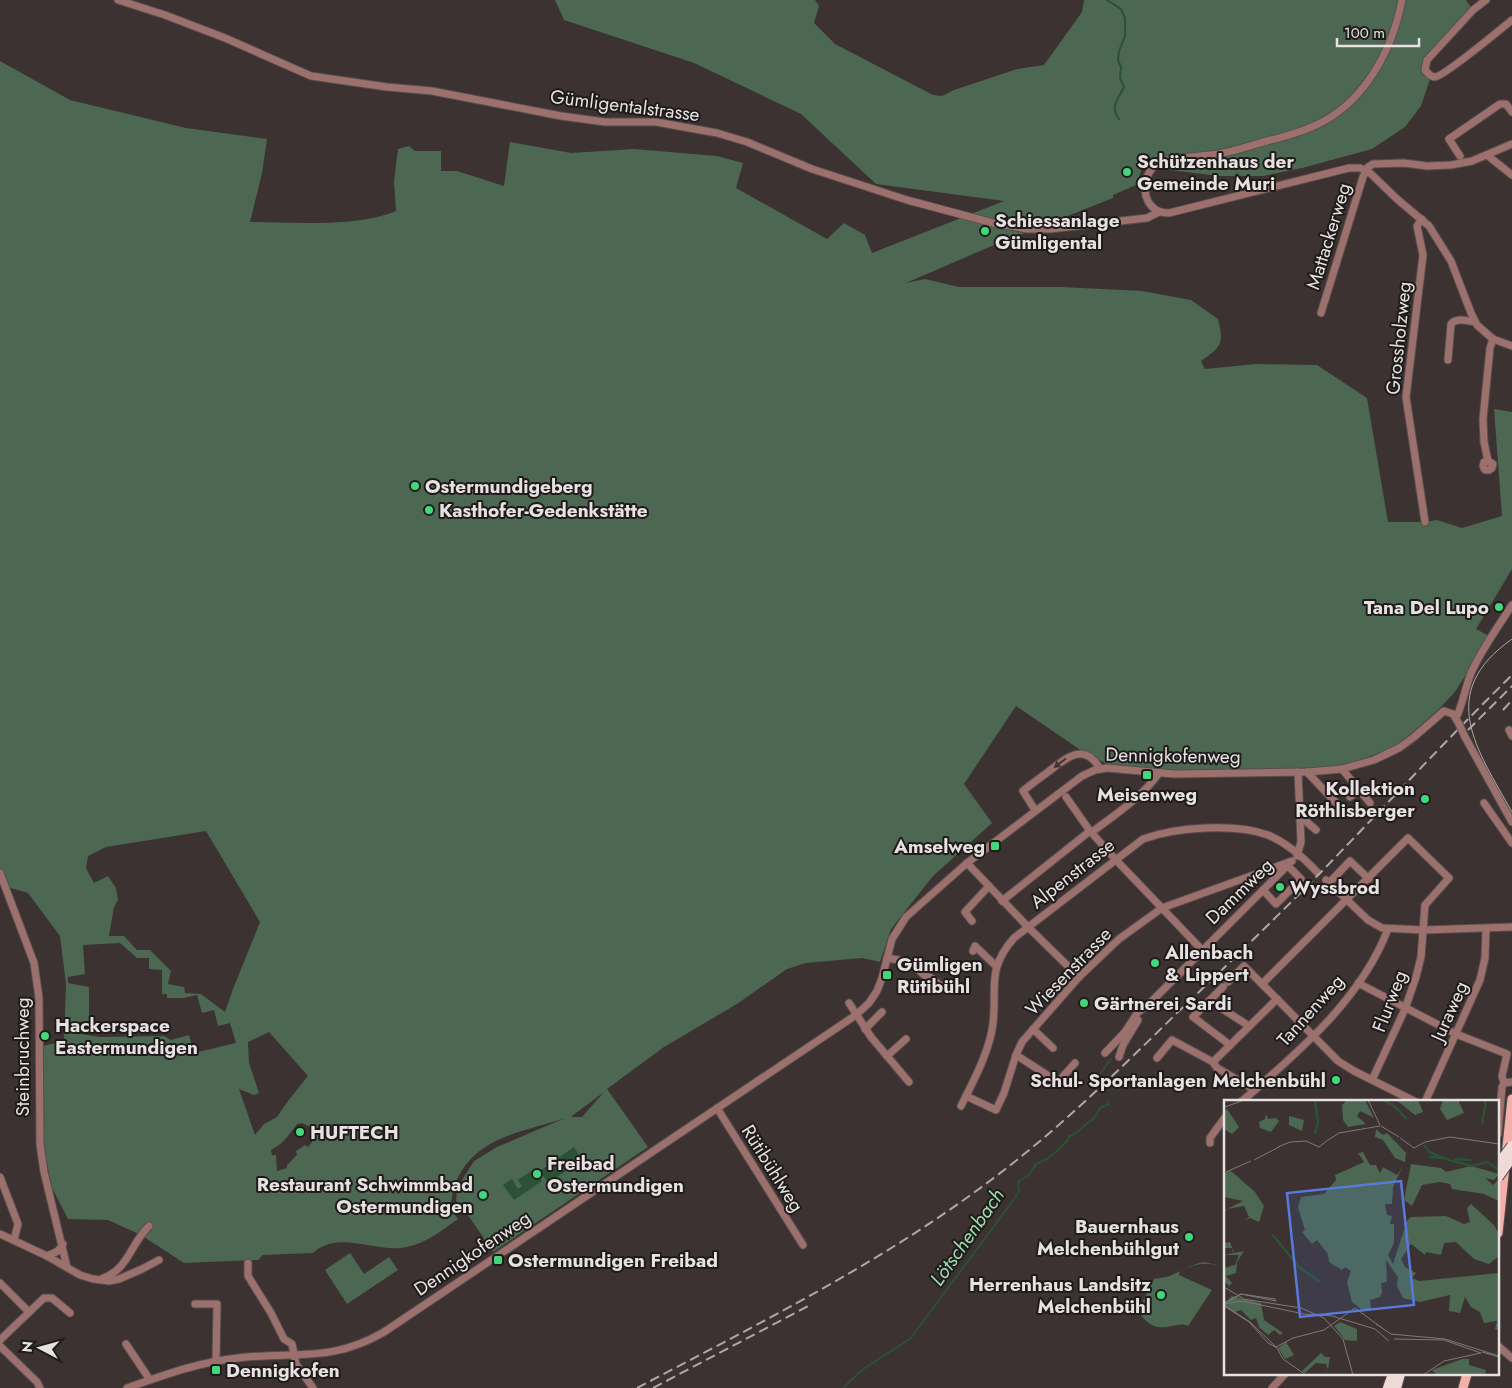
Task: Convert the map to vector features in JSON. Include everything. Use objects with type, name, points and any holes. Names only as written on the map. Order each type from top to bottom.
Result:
[{"type":"highway","points":[[1500,1162],[1512,1146]]},
{"type":"highway","points":[[1500,1174],[1512,1157]]},
{"type":"highway","points":[[1388,1388],[1392,1376]]},
{"type":"main road","points":[[1500,1214],[1512,1099]]},
{"type":"main road","points":[[1463,1388],[1467,1376]]},
{"type":"street","name":"Gümligentalstrasse","points":[[118,0],[165,15],[216,35],[311,76],[387,87],[432,91],[561,116],[605,122],[656,122],[717,133],[747,142],[812,169],[907,200],[993,223],[1027,229],[1050,229],[1147,218],[1160,212],[1181,210],[1349,168],[1366,170],[1373,164],[1404,163],[1438,166],[1466,162],[1512,144]]},
{"type":"street","points":[[1160,212],[1148,200],[1144,187],[1149,172],[1159,162],[1232,151],[1299,132],[1321,123],[1346,106],[1357,96],[1387,50],[1395,30],[1402,0]]},
{"type":"street","points":[[1486,0],[1473,10],[1427,60],[1426,70],[1429,75],[1440,75],[1512,20]]},
{"type":"street","points":[[1460,156],[1449,139],[1500,104],[1506,104],[1512,112]]},
{"type":"street","points":[[1487,155],[1512,175]]},
{"type":"street","points":[[1366,170],[1429,226],[1447,252],[1480,329],[1512,346]]},
{"type":"street","name":"Mattackerweg","points":[[1321,313],[1366,170]]},
{"type":"street","name":"Grossholzweg","points":[[1422,219],[1417,226],[1424,255],[1406,397],[1425,522]]},
{"type":"street","points":[[1448,360],[1451,324],[1453,321],[1476,322]]},
{"type":"street","points":[[1488,460],[1484,442],[1483,419],[1490,348],[1494,338]]},
{"type":"street","points":[[1512,605],[1475,665],[1465,691],[1457,721],[1512,822]]},
{"type":"street","name":"Dennigkofenweg","points":[[128,1388],[185,1368],[216,1361],[255,1356],[338,1351],[374,1338],[856,1015],[869,1003],[877,991],[892,939],[903,920],[967,863],[1078,778],[1100,769],[1114,768],[1159,773],[1307,772],[1342,769],[1374,760],[1399,748],[1414,738],[1443,712],[1451,712],[1457,721]]},
{"type":"street","points":[[1035,810],[1024,791],[1069,756],[1080,754],[1090,756],[1100,769]]},
{"type":"street","points":[[1342,769],[1370,803]]},
{"type":"street","name":"Dammweg","points":[[1104,1053],[1125,1032],[1138,1012],[1148,1005],[1298,854],[1301,842],[1298,772]]},
{"type":"street","points":[[1307,772],[1340,807]]},
{"type":"street","points":[[1002,901],[1131,802],[1159,773]]},
{"type":"street","points":[[1350,797],[1358,789]]},
{"type":"street","points":[[1066,797],[1091,831],[1116,860],[1202,950]]},
{"type":"street","points":[[1484,803],[1512,843]]},
{"type":"street","points":[[1300,816],[1316,830]]},
{"type":"street","name":"Alpenstrasse","points":[[961,1106],[985,1053],[992,1030],[994,976],[996,966],[1006,947],[1014,938],[1143,839],[1157,833],[1190,829],[1227,828],[1254,831],[1269,836],[1298,854],[1317,872]]},
{"type":"street","name":"Flurweg","points":[[1369,879],[1408,838],[1448,878],[1425,905],[1419,969],[1405,1009],[1372,1080]]},
{"type":"street","points":[[1262,984],[1346,900],[1369,879],[1350,861],[1327,882],[1346,900],[1372,923],[1388,929],[1512,928]]},
{"type":"street","points":[[967,863],[1028,928],[1079,977]]},
{"type":"street","points":[[1263,890],[1276,904],[1301,879],[1290,864]]},
{"type":"street","name":"Wiesenstrasse","points":[[966,1096],[996,1110],[1022,1042],[1079,977],[1119,939],[1162,908],[1290,864]]},
{"type":"street","name":"Steinbruchweg","points":[[0,873],[34,964],[39,998],[40,1144],[44,1172],[63,1244],[67,1267]]},
{"type":"street","points":[[972,921],[965,912],[988,886]]},
{"type":"street","name":"Tannenweg","points":[[1243,1100],[1330,1018],[1358,983],[1376,954],[1388,929]]},
{"type":"street","name":"Juraweg","points":[[1426,1100],[1480,980],[1485,958],[1486,929]]},
{"type":"street","points":[[973,951],[975,946],[996,966]]},
{"type":"street","points":[[887,958],[910,962],[940,986],[949,985]]},
{"type":"street","points":[[1230,1045],[1193,1017],[1244,966],[1338,1061],[1412,1100]]},
{"type":"street","points":[[1358,983],[1456,1034],[1507,1054],[1502,1076],[1508,1082],[1502,1087],[1500,1110]]},
{"type":"street","points":[[1213,1062],[1277,999]]},
{"type":"street","points":[[849,1002],[865,1029],[909,1082]]},
{"type":"street","points":[[1119,1057],[1123,1045],[1148,1005]]},
{"type":"street","points":[[1221,1008],[1249,1026]]},
{"type":"street","points":[[865,1029],[882,1012]]},
{"type":"street","points":[[1033,1029],[1053,1048]]},
{"type":"street","points":[[887,1056],[906,1038]]},
{"type":"street","points":[[1158,1058],[1172,1040],[1213,1062],[1217,1068],[1255,1090]]},
{"type":"street","points":[[1016,1055],[1058,1082],[1075,1063]]},
{"type":"street","name":"Rütibühlweg","points":[[717,1108],[803,1245]]},
{"type":"street","points":[[1210,1143],[1210,1138],[1224,1119]]},
{"type":"street","points":[[0,1177],[18,1224],[14,1240]]},
{"type":"street","points":[[100,1279],[113,1274],[120,1268],[149,1226]]},
{"type":"street","points":[[0,1234],[47,1256],[85,1277],[109,1281],[119,1279],[159,1260]]},
{"type":"street","points":[[47,1256],[58,1251],[63,1244]]},
{"type":"street","points":[[248,1263],[248,1276],[271,1313],[284,1339],[292,1344],[296,1364],[313,1388]]},
{"type":"street","points":[[0,1283],[29,1312]]},
{"type":"street","points":[[0,1340],[44,1298],[52,1298],[70,1313]]},
{"type":"street","points":[[195,1304],[217,1304],[216,1361]]},
{"type":"street","points":[[126,1344],[150,1380]]},
{"type":"street","points":[[0,1346],[37,1382],[40,1388]]},
{"type":"street","points":[[1500,1348],[1512,1358]]},
{"type":"street","points":[[1272,1388],[1283,1376]]},
{"type":"shaded area","points":[[555,0],[815,0],[819,6],[814,23],[835,44],[933,95],[942,96],[954,90],[1017,69],[1044,65],[1082,12],[1084,0],[1466,0],[1473,10],[1426,62],[1431,76],[1421,106],[1405,127],[1372,149],[1302,168],[1263,176],[1219,176],[1162,169],[1150,159],[1148,153],[1136,185],[1113,195],[1113,198],[987,248],[906,283],[925,279],[959,287],[1061,287],[1142,291],[1191,300],[1218,319],[1220,327],[1220,344],[1201,361],[1205,369],[1256,364],[1317,365],[1367,398],[1388,522],[1425,522],[1437,520],[1462,528],[1502,516],[1494,409],[1512,412],[1512,569],[1476,629],[1491,637],[1454,693],[1438,710],[1397,746],[1334,770],[1174,774],[1114,768],[1079,749],[1016,706],[964,784],[992,823],[933,876],[891,929],[880,962],[862,958],[806,963],[787,969],[737,1004],[664,1047],[607,1089],[648,1147],[493,1252],[466,1212],[462,1214],[456,1205],[457,1188],[474,1161],[497,1147],[563,1119],[500,1139],[473,1157],[463,1169],[453,1191],[450,1208],[458,1219],[434,1236],[414,1245],[383,1248],[346,1242],[324,1246],[313,1253],[263,1255],[258,1260],[184,1263],[141,1235],[108,1220],[68,1219],[52,1188],[43,1145],[43,1046],[64,1041],[66,984],[60,936],[28,893],[0,885],[0,61],[70,100],[186,128],[267,139],[262,173],[250,222],[344,222],[362,220],[396,211],[394,182],[398,149],[409,146],[415,151],[441,151],[441,171],[457,171],[504,186],[510,142],[571,153],[634,149],[717,156],[743,163],[736,188],[827,239],[844,223],[865,235],[872,253],[1004,201],[876,184],[801,114],[694,63],[564,20]],"holes":[[[206,831],[260,922],[225,1012],[201,994],[185,993],[184,987],[168,984],[171,971],[150,950],[137,950],[124,936],[109,936],[114,907],[118,900],[116,888],[108,876],[94,883],[86,868],[88,856],[106,847]],[[120,943],[137,958],[149,958],[149,969],[162,970],[162,994],[167,994],[167,998],[184,998],[197,995],[202,1013],[214,1010],[218,1026],[230,1023],[236,1043],[194,1053],[189,1035],[171,1040],[164,1036],[99,1037],[65,1031],[66,1023],[89,1021],[89,987],[68,983],[68,977],[85,974],[83,945]],[[269,1032],[308,1076],[277,1117],[264,1124],[255,1135],[239,1089],[254,1095],[259,1093],[249,1063],[248,1042]],[[604,1092],[582,1117],[572,1116]],[[302,1123],[312,1128],[314,1136],[313,1141],[308,1147],[305,1145],[296,1151],[297,1155],[287,1165],[287,1168],[277,1171],[276,1155],[272,1155],[271,1150],[289,1135],[297,1124]]]},
{"type":"shaded area","points":[[574,1147],[586,1166],[578,1171],[574,1166],[546,1184],[547,1181],[540,1171]]},
{"type":"shaded area","points":[[534,1169],[542,1181],[514,1200],[503,1185],[512,1179],[518,1189],[522,1186],[518,1180]]},
{"type":"shaded area","points":[[350,1253],[364,1274],[389,1257],[398,1270],[347,1304],[325,1270]]},
{"type":"shaded area","points":[[1204,1262],[1218,1265],[1198,1264],[1187,1268],[1196,1264]]},
{"type":"shaded area","points":[[1180,1271],[1179,1275],[1212,1290],[1188,1326],[1180,1324],[1156,1327],[1145,1320],[1138,1311],[1154,1279],[1169,1276]]},
{"type":"waterway","points":[[1107,0],[1121,9],[1125,18],[1125,36],[1119,51],[1118,60],[1121,67],[1120,78],[1124,87],[1115,106],[1119,119]]},
{"type":"waterway","name":"Lötschenbach","points":[[1096,1083],[1097,1078],[1111,1059]]},
{"type":"waterway","name":"Lötschenbach","points":[[843,1388],[862,1370],[911,1338],[1014,1199],[1019,1191],[1019,1181],[1029,1175],[1036,1164],[1047,1159],[1058,1150],[1068,1140],[1069,1136],[1072,1136],[1094,1118],[1100,1108],[1109,1104],[1107,1101]]},
{"type":"tram line","points":[[1512,639],[1488,659],[1475,680],[1469,701],[1470,722],[1476,744],[1512,812]]},
{"type":"railway","points":[[637,1388],[773,1316],[863,1265],[949,1210],[1016,1161],[1110,1078],[1270,923],[1512,675]]},
{"type":"railway","points":[[1468,730],[1512,686]]},
{"type":"railway","points":[[1503,710],[1512,700]]},
{"type":"railway","points":[[653,1388],[812,1304]]},
{"type":"place","name":"Schützenhaus der Gemeinde Muri","points":[[1127,172]]},
{"type":"place","name":"Schiessanlage Gümligental","points":[[985,231]]},
{"type":"place","name":"Ostermundigeberg","points":[[415,486]]},
{"type":"place","name":"Kasthofer-Gedenkstätte","points":[[429,510]]},
{"type":"place","name":"Tana Del Lupo","points":[[1499,607]]},
{"type":"place","name":"Meisenweg","points":[[1147,775]]},
{"type":"place","name":"Kollektion Röthlisberger","points":[[1425,799]]},
{"type":"place","name":"Amselweg","points":[[995,846]]},
{"type":"place","name":"Wyssbrod","points":[[1280,887]]},
{"type":"place","name":"Allenbach & Lippert","points":[[1155,963]]},
{"type":"place","name":"Gümligen Rütibühl","points":[[887,975]]},
{"type":"place","name":"Gärtnerei Sardi","points":[[1084,1003]]},
{"type":"place","name":"Hackerspace Eastermundigen","points":[[45,1036]]},
{"type":"place","name":"Schul- Sportanlagen Melchenbühl","points":[[1336,1080]]},
{"type":"place","name":"HUFTECH","points":[[300,1132]]},
{"type":"place","name":"Freibad Ostermundigen","points":[[537,1174]]},
{"type":"place","name":"Restaurant Schwimmbad Ostermundigen","points":[[483,1195]]},
{"type":"place","name":"Bauernhaus Melchenbühlgut","points":[[1189,1237]]},
{"type":"place","name":"Ostermundigen Freibad","points":[[498,1260]]},
{"type":"place","name":"Herrenhaus Landsitz Melchenbühl","points":[[1161,1295]]},
{"type":"place","name":"Dennigkofen","points":[[216,1370]]}]
